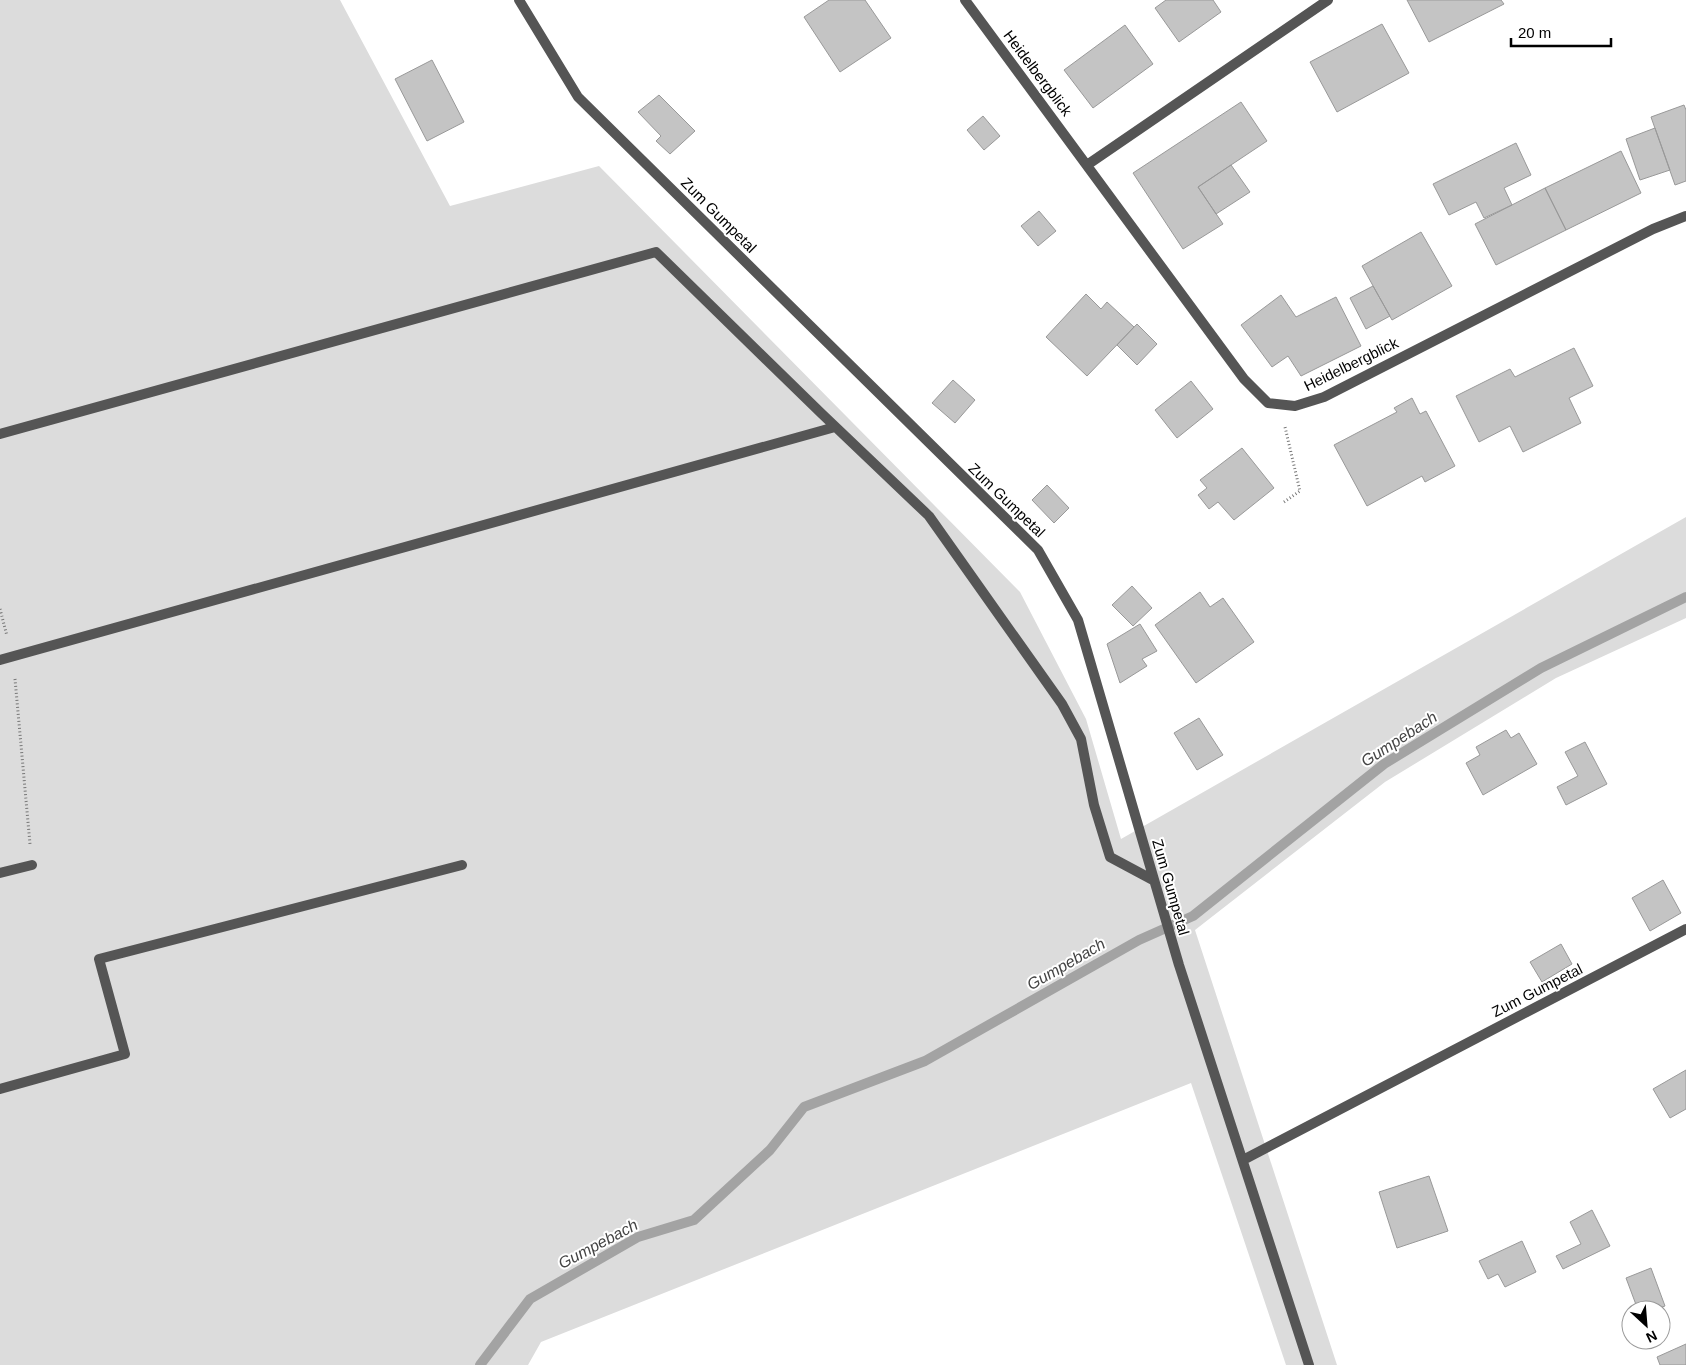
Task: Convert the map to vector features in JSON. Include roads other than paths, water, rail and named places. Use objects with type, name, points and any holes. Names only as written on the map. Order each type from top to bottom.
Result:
[{"type":"street","name":"Zum Gumpetal","points":[[519,0],[578,97],[1038,550],[1078,620],[1179,965],[1309,1365]]},
{"type":"street","name":"Heidelbergblick","points":[[965,0],[1244,379],[1268,403],[1295,406],[1324,397],[1653,228],[1686,216]]},
{"type":"street","points":[[1087,165],[1328,0]]},
{"type":"street","points":[[0,434],[656,252],[928,516],[1062,704],[1081,739],[1094,805],[1110,857],[1154,884]]},
{"type":"street","points":[[0,660],[835,427]]},
{"type":"street","points":[[0,873],[32,865]]},
{"type":"street","points":[[0,1089],[125,1054],[98,959],[462,866]]},
{"type":"street","name":"Zum Gumpetal","points":[[1243,1160],[1686,929]]},
{"type":"waterway","name":"Gumpebach","points":[[480,1365],[530,1299],[638,1237],[694,1220],[770,1150],[804,1107],[925,1061],[1139,940],[1193,916],[1384,764],[1541,668],[1686,597]]}]
